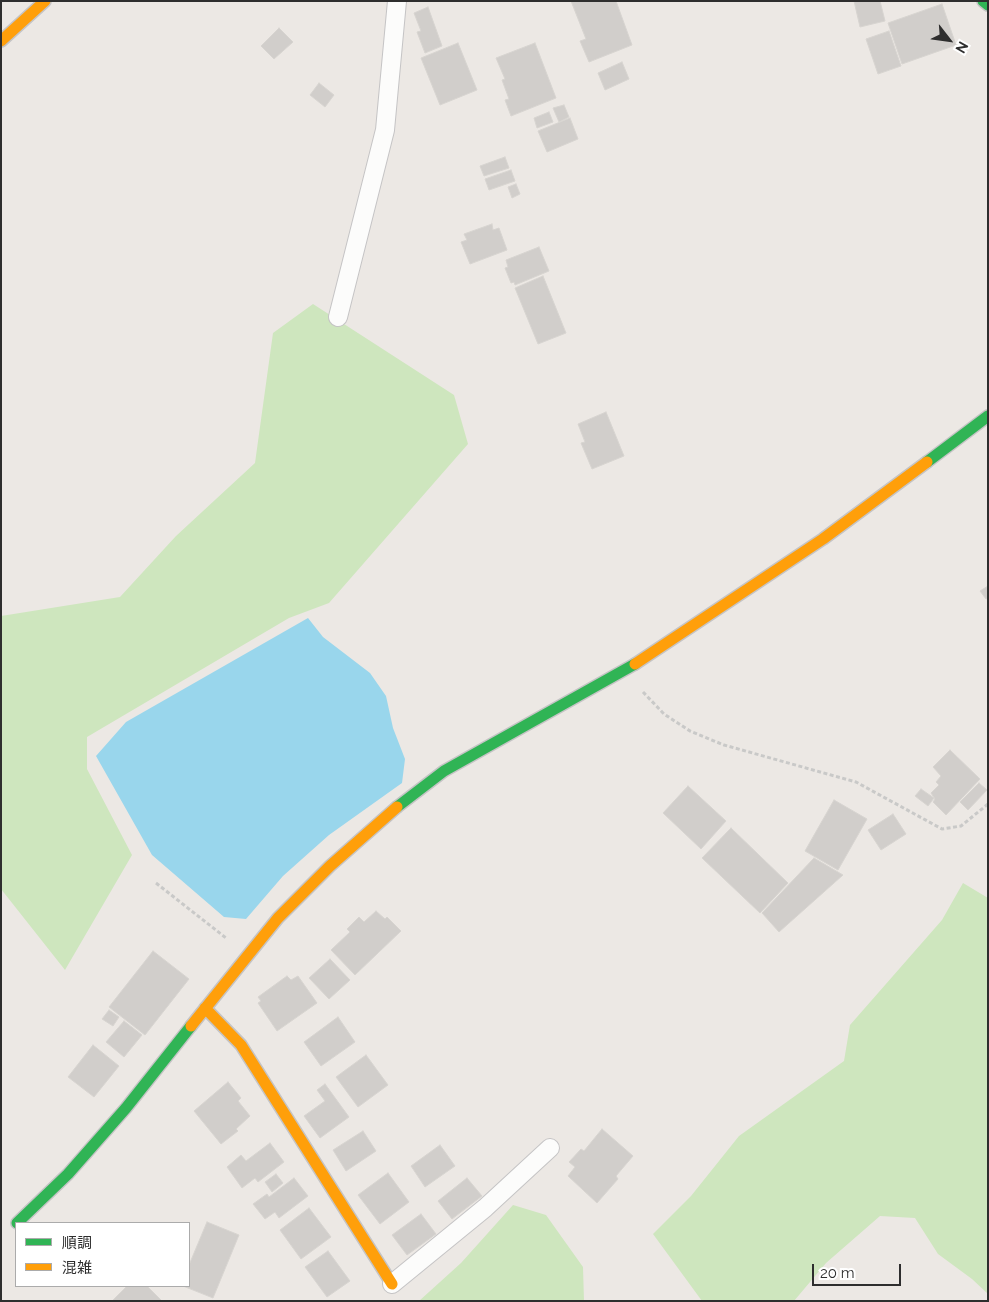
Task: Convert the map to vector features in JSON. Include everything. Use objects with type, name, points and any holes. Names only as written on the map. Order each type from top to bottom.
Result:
[{"type":"street","points":[[1,41],[5,35],[45,1]]},
{"type":"street","points":[[983,1],[988,5]]},
{"type":"street","points":[[19,1222],[68,1174],[120,1115],[278,918],[330,866],[388,814],[444,771],[623,672],[823,539],[988,416]]},
{"type":"street","points":[[205,1008],[241,1045],[392,1284]]},
{"type":"street","points":[[6,1233],[15,1226]]},
{"type":"lane","points":[[338,317],[384,130],[397,1]]},
{"type":"lane","points":[[392,1284],[485,1208],[550,1148]]},
{"type":"path","points":[[623,672],[664,714],[690,730],[724,745],[856,782],[942,829],[961,826],[988,804]]},
{"type":"path","points":[[156,883],[248,955]]},
{"type":"green space","points":[[313,304],[454,395],[468,444],[329,603],[289,618],[87,737],[87,769],[132,855],[65,970],[1,889],[1,616],[120,597],[176,536],[255,463],[273,333]]},
{"type":"green space","points":[[963,883],[988,898],[988,1294],[972,1279],[938,1254],[915,1218],[880,1216],[826,1263],[794,1301],[702,1301],[653,1234],[691,1196],[739,1136],[844,1061],[850,1025],[942,920]]},
{"type":"green space","points":[[513,1205],[546,1215],[583,1267],[584,1301],[419,1301],[461,1263]]},
{"type":"water","points":[[308,618],[323,637],[370,673],[386,696],[393,728],[405,759],[402,783],[329,835],[283,876],[246,919],[224,917],[152,855],[96,756],[126,722]]},
{"type":"building","points":[[571,1],[616,1],[632,45],[589,62],[580,41],[586,39]]},
{"type":"building","points":[[854,1],[880,1],[885,21],[860,27]]},
{"type":"building","points":[[942,4],[956,45],[902,64],[888,23]]},
{"type":"building","points":[[428,7],[442,46],[425,53],[417,32],[421,31],[414,13]]},
{"type":"building","points":[[279,28],[293,42],[274,59],[261,46]]},
{"type":"building","points":[[889,31],[901,66],[878,74],[866,39]]},
{"type":"building","points":[[458,43],[477,90],[440,105],[421,58]]},
{"type":"building","points":[[535,43],[556,98],[511,116],[505,100],[509,99],[502,80],[505,79],[496,58]]},
{"type":"building","points":[[622,62],[629,79],[605,90],[598,73]]},
{"type":"building","points":[[319,83],[334,95],[325,107],[310,95]]},
{"type":"building","points":[[564,105],[569,117],[559,122],[553,108]]},
{"type":"building","points":[[549,112],[553,122],[537,128],[534,118]]},
{"type":"building","points":[[570,118],[578,139],[547,152],[538,131]]},
{"type":"building","points":[[505,157],[509,168],[484,176],[480,166]]},
{"type":"building","points":[[511,170],[515,181],[489,190],[485,179]]},
{"type":"building","points":[[516,184],[520,194],[512,198],[508,187]]},
{"type":"building","points":[[492,224],[493,230],[499,228],[507,250],[470,264],[461,242],[467,240],[464,234]]},
{"type":"building","points":[[539,247],[549,271],[515,285],[514,282],[511,283],[505,268],[508,267],[506,260]]},
{"type":"building","points":[[543,276],[566,333],[538,344],[515,288]]},
{"type":"building","points":[[606,412],[624,456],[592,469],[581,443],[585,442],[578,424]]},
{"type":"building","points":[[988,586],[988,598],[986,599],[980,591]]},
{"type":"building","points":[[950,750],[980,779],[946,815],[933,802],[935,799],[931,793],[939,785],[936,782],[941,776],[933,767]]},
{"type":"building","points":[[979,783],[987,790],[968,810],[960,802]]},
{"type":"building","points":[[688,786],[726,821],[701,849],[663,813]]},
{"type":"building","points":[[921,789],[934,798],[928,806],[915,796]]},
{"type":"building","points":[[834,800],[867,819],[838,870],[805,851]]},
{"type":"building","points":[[893,814],[906,834],[881,850],[868,830]]},
{"type":"building","points":[[731,828],[788,883],[760,913],[702,858]]},
{"type":"building","points":[[814,858],[843,875],[779,932],[762,913]]},
{"type":"building","points":[[376,911],[385,919],[387,917],[401,931],[355,975],[331,950],[350,932],[347,929],[359,917],[364,922]]},
{"type":"building","points":[[153,951],[189,979],[145,1035],[109,1007]]},
{"type":"building","points":[[330,959],[350,980],[329,999],[309,978]]},
{"type":"building","points":[[287,976],[291,980],[298,976],[317,1003],[277,1031],[258,1003],[261,1001],[258,997]]},
{"type":"building","points":[[109,1010],[119,1017],[113,1026],[102,1019]]},
{"type":"building","points":[[338,1017],[355,1042],[321,1066],[304,1042]]},
{"type":"building","points":[[124,1021],[142,1035],[124,1057],[106,1042]]},
{"type":"building","points":[[93,1045],[119,1066],[94,1097],[68,1077]]},
{"type":"building","points":[[366,1055],[388,1085],[358,1107],[336,1077]]},
{"type":"building","points":[[228,1082],[241,1098],[238,1101],[250,1116],[236,1129],[238,1131],[221,1144],[194,1111]]},
{"type":"building","points":[[325,1084],[349,1117],[320,1138],[304,1116],[325,1101],[317,1090]]},
{"type":"building","points":[[602,1129],[633,1156],[616,1176],[618,1179],[597,1203],[568,1176],[575,1167],[569,1162],[581,1149],[584,1151]]},
{"type":"building","points":[[363,1131],[376,1151],[346,1171],[333,1150]]},
{"type":"building","points":[[270,1143],[284,1162],[258,1182],[255,1178],[242,1188],[227,1167],[241,1155],[246,1161]]},
{"type":"building","points":[[440,1145],[455,1166],[425,1187],[411,1166]]},
{"type":"building","points":[[388,1173],[409,1202],[380,1224],[358,1195]]},
{"type":"building","points":[[276,1174],[283,1183],[272,1192],[265,1182]]},
{"type":"building","points":[[294,1178],[308,1196],[279,1218],[275,1212],[265,1219],[253,1204],[267,1194],[269,1197]]},
{"type":"building","points":[[467,1178],[482,1196],[452,1219],[438,1201]]},
{"type":"building","points":[[309,1208],[331,1237],[301,1259],[280,1230]]},
{"type":"building","points":[[421,1214],[436,1234],[407,1255],[392,1235]]},
{"type":"building","points":[[207,1222],[239,1235],[213,1298],[186,1287],[190,1287],[190,1263]]},
{"type":"building","points":[[328,1251],[350,1281],[327,1297],[305,1267]]},
{"type":"building","points":[[126,1287],[148,1287],[162,1301],[112,1301]]},
{"type":"traffic: fast","points":[[983,1],[988,5]]},
{"type":"traffic: fast","points":[[927,462],[988,416]]},
{"type":"traffic: fast","points":[[397,807],[444,771],[635,664]]},
{"type":"traffic: fast","points":[[18,1222],[68,1174],[126,1108],[191,1026]]},
{"type":"traffic: slow","points":[[1,41],[45,1]]},
{"type":"traffic: slow","points":[[635,664],[823,539],[927,462]]},
{"type":"traffic: slow","points":[[191,1026],[278,918],[330,866],[397,807]]},
{"type":"traffic: slow","points":[[205,1008],[241,1045],[392,1284]]}]
